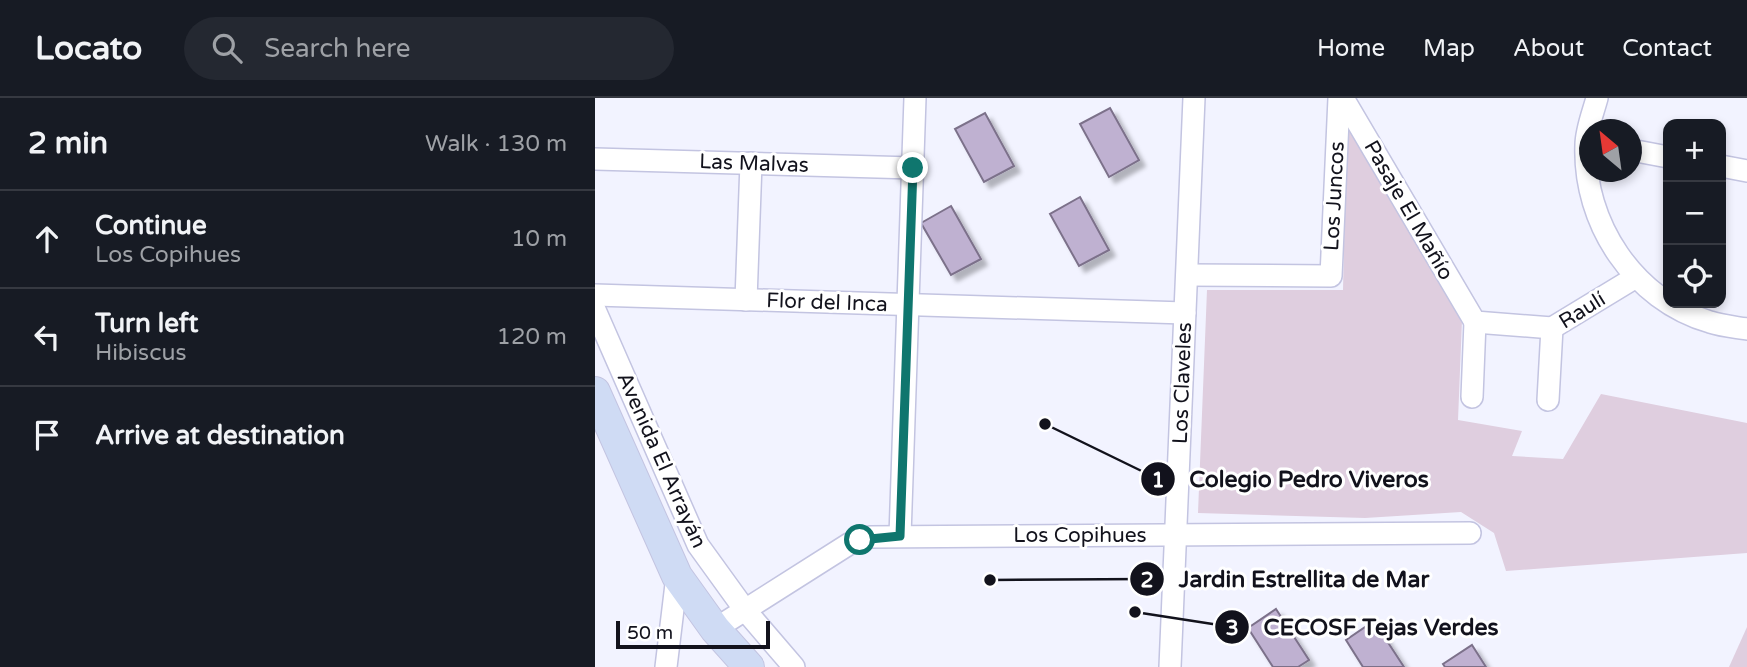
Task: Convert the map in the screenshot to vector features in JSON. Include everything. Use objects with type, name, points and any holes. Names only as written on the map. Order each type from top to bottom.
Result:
[{"type":"street","points":[[900,536],[915,98]]},
{"type":"street","name":"Los Claveles","points":[[1170,667],[1194,98]]},
{"type":"street","name":"Los Juncos","points":[[1187,275],[1331,276],[1341,98]]},
{"type":"street","name":"Pasaje El Mañío","points":[[1341,98],[1475,322]]},
{"type":"street","points":[[1593,119],[1597,98]]},
{"type":"street","points":[[1642,152],[1663,156]]},
{"type":"street","name":"Las Malvas","points":[[595,159],[913,168]]},
{"type":"street","points":[[745,300],[751,163]]},
{"type":"street","points":[[1726,167],[1747,171]]},
{"type":"street","points":[[1589,182],[1594,208],[1613,248],[1636,276],[1671,304],[1690,315],[1711,323],[1747,329]]},
{"type":"street","name":"Raulí","points":[[1548,400],[1552,328],[1636,276]]},
{"type":"street","name":"Flor del Inca","points":[[595,295],[1185,313]]},
{"type":"street","name":"Avenida El Arrayán","points":[[595,310],[698,545],[745,610],[794,667]]},
{"type":"street","points":[[1472,397],[1475,322],[1552,328]]},
{"type":"street","name":"Avenida El Arrayán","points":[[595,392],[677,576],[715,629],[749,667]]},
{"type":"street","name":"Los Copihues","points":[[715,629],[849,544],[870,537],[1470,533]]},
{"type":"street","points":[[666,667],[677,576]]},
{"type":"shaded area","points":[[1347,118],[1462,320],[1458,420],[1522,431],[1512,456],[1563,459],[1601,394],[1747,423],[1747,553],[1506,571],[1494,533],[1461,512],[1365,518],[1198,513],[1207,290],[1343,290]]},
{"type":"shaded area","points":[[1747,627],[1747,667],[1729,667]]},
{"type":"building","points":[[1110,108],[1139,160],[1109,177],[1080,124]]},
{"type":"building","points":[[985,113],[1014,166],[984,182],[955,129]]},
{"type":"building","points":[[1080,197],[1109,250],[1079,266],[1050,214]]},
{"type":"building","points":[[951,206],[981,259],[951,275],[921,223]]},
{"type":"building","points":[[1276,609],[1309,660],[1298,667],[1273,667],[1248,628]]},
{"type":"building","points":[[1374,621],[1404,667],[1363,667],[1346,640]]},
{"type":"building","points":[[1472,645],[1486,667],[1445,667],[1443,664]]},
{"type":"place","name":"Colegio Pedro Viveros","points":[[1045,424]]},
{"type":"place","name":"Jardin Estrellita de Mar","points":[[990,580]]},
{"type":"place","name":"CECOSF Tejas Verdes","points":[[1135,612]]},
{"type":"route","points":[[860,540],[900,536],[913,168]]}]
